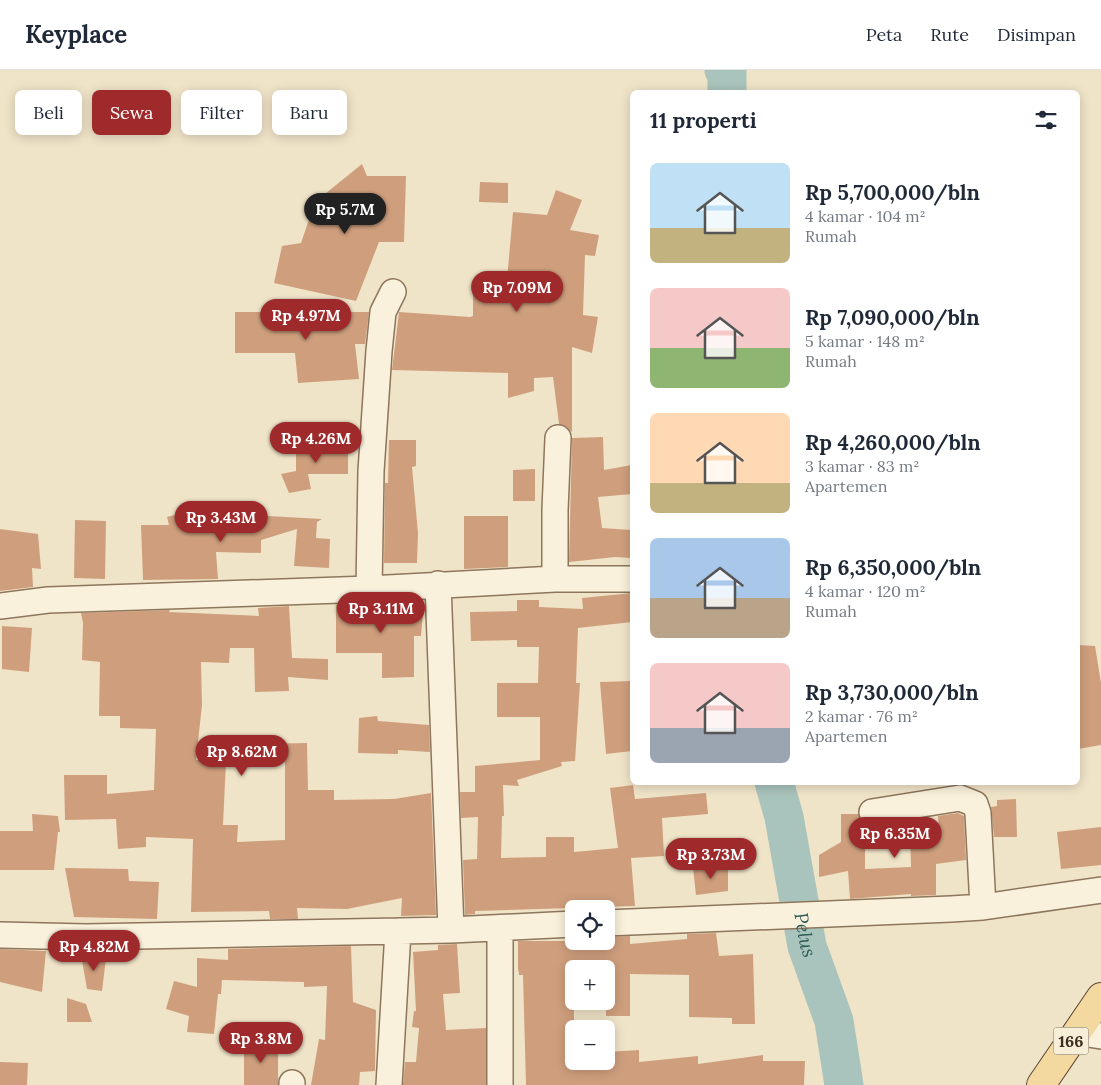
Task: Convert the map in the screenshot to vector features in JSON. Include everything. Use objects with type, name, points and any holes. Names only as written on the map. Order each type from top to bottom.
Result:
[{"type":"main road","name":"166","points":[[1041,1085],[1089,1034],[1101,997]]},
{"type":"street","points":[[369,589],[371,472],[379,351],[383,312],[393,292]]},
{"type":"street","points":[[555,579],[558,438]]},
{"type":"street","points":[[0,606],[48,600],[369,589],[555,579],[630,579]]},
{"type":"street","points":[[438,584],[451,930]]},
{"type":"street","points":[[872,812],[960,798],[974,804],[978,813],[983,907]]},
{"type":"street","points":[[615,922],[750,915],[855,914],[983,907],[1101,890]]},
{"type":"street","points":[[0,935],[86,937],[451,930],[565,924]]},
{"type":"street","points":[[500,928],[500,1085]]},
{"type":"street","points":[[389,1085],[398,931]]},
{"type":"building","points":[[362,164],[367,176],[406,176],[404,242],[379,242],[356,301],[274,283],[282,246],[301,243],[315,202]]},
{"type":"building","points":[[480,182],[508,183],[508,203],[479,202]]},
{"type":"building","points":[[556,190],[582,200],[570,230],[599,235],[595,256],[585,255],[583,315],[598,317],[592,353],[572,347],[572,432],[559,424],[553,377],[534,378],[534,391],[508,398],[508,373],[392,370],[399,312],[470,317],[473,316],[473,290],[506,291],[513,212],[547,215]]},
{"type":"building","points":[[235,312],[369,312],[365,344],[355,344],[359,379],[298,383],[295,353],[235,353]]},
{"type":"building","points":[[603,437],[604,470],[630,465],[630,494],[598,497],[602,528],[630,530],[630,558],[615,557],[569,562],[572,438]]},
{"type":"building","points":[[389,440],[416,440],[416,466],[412,467],[418,533],[417,563],[384,563],[385,483],[388,483]]},
{"type":"building","points":[[348,444],[348,474],[308,474],[311,489],[289,493],[281,474],[296,471],[296,445]]},
{"type":"building","points":[[535,469],[535,501],[513,501],[513,470]]},
{"type":"building","points":[[189,507],[208,507],[209,513],[217,513],[218,522],[251,523],[251,515],[322,519],[317,522],[316,538],[330,539],[329,568],[294,566],[297,529],[261,540],[261,553],[216,552],[218,579],[143,580],[141,525],[169,525],[167,517],[190,511]]},
{"type":"building","points":[[464,516],[508,516],[508,567],[464,569]]},
{"type":"building","points":[[75,520],[106,521],[105,579],[74,578]]},
{"type":"building","points":[[0,529],[38,534],[41,569],[32,568],[33,587],[0,591]]},
{"type":"building","points":[[630,593],[630,622],[578,628],[576,683],[580,683],[575,761],[561,762],[562,766],[517,780],[519,786],[503,785],[504,816],[502,816],[501,858],[546,857],[546,837],[574,837],[574,852],[618,848],[610,788],[633,785],[635,799],[706,793],[708,814],[662,818],[664,856],[631,858],[635,906],[615,907],[615,900],[565,900],[565,908],[475,911],[475,914],[465,915],[463,860],[477,859],[478,817],[461,818],[460,792],[475,792],[475,766],[540,760],[540,717],[497,717],[497,683],[538,683],[539,647],[517,647],[517,640],[471,641],[470,612],[517,611],[517,600],[539,600],[539,607],[583,609],[582,598]]},
{"type":"building","points":[[424,602],[421,636],[414,636],[414,677],[382,678],[382,653],[336,653],[336,605]]},
{"type":"building","points":[[289,606],[292,658],[328,659],[328,680],[288,677],[289,691],[255,692],[254,648],[230,648],[229,663],[201,662],[202,705],[196,760],[226,761],[223,825],[238,825],[237,842],[285,840],[285,762],[258,763],[257,744],[307,743],[308,790],[334,790],[334,800],[394,799],[431,793],[436,915],[401,916],[402,898],[347,909],[297,908],[298,919],[270,919],[269,911],[191,912],[193,839],[146,837],[146,847],[118,849],[116,819],[65,820],[64,775],[107,775],[107,794],[154,790],[156,729],[120,728],[120,716],[99,716],[100,662],[82,660],[83,623],[81,613],[170,610],[169,612],[259,616],[258,608]]},
{"type":"building","points":[[2,626],[32,628],[29,672],[2,669]]},
{"type":"building","points":[[1080,645],[1095,646],[1101,683],[1101,745],[1080,749]]},
{"type":"building","points":[[630,681],[630,751],[606,754],[600,682]]},
{"type":"building","points":[[377,716],[378,721],[429,725],[430,752],[398,750],[398,754],[358,753],[359,718]]},
{"type":"building","points":[[1016,799],[1017,837],[994,837],[991,807],[997,806],[997,800]]},
{"type":"building","points":[[958,813],[964,816],[966,860],[936,864],[936,895],[911,896],[911,894],[850,899],[848,871],[819,877],[819,855],[841,842],[841,814],[858,814],[865,824],[865,869],[911,867],[910,831],[939,832],[938,816]]},
{"type":"building","points":[[32,814],[58,816],[60,832],[58,832],[54,870],[0,870],[0,831],[33,831]]},
{"type":"building","points":[[1101,827],[1101,865],[1061,869],[1057,832]]},
{"type":"building","points":[[728,866],[728,891],[696,895],[693,868]]},
{"type":"building","points":[[65,868],[128,869],[129,881],[159,882],[157,919],[74,917]]},
{"type":"building","points":[[716,933],[719,956],[753,954],[755,1024],[732,1024],[732,1018],[689,1017],[689,975],[630,974],[630,1016],[606,1016],[606,1010],[615,1010],[615,960],[565,960],[565,1010],[574,1010],[574,1020],[565,1020],[565,1070],[615,1070],[615,1051],[639,1050],[639,1062],[698,1056],[698,1064],[763,1055],[763,1061],[805,1061],[804,1085],[526,1085],[523,975],[519,975],[518,941],[565,941],[565,950],[615,950],[615,937],[630,936],[630,944],[687,939],[687,934]]},
{"type":"building","points":[[457,944],[460,993],[443,994],[446,1030],[486,1028],[486,1085],[403,1085],[405,1062],[416,1062],[419,1028],[412,1027],[414,1011],[416,1011],[413,952],[438,950],[438,945]]},
{"type":"building","points":[[351,946],[353,1002],[376,1010],[375,1071],[360,1072],[359,1085],[311,1085],[319,1039],[325,1040],[327,986],[304,987],[304,982],[222,980],[221,994],[218,994],[214,1034],[187,1032],[189,1016],[166,1009],[174,981],[197,987],[197,958],[228,960],[228,949]]},
{"type":"building","points":[[0,949],[46,951],[42,992],[0,982]]},
{"type":"building","points":[[81,955],[106,958],[102,991],[87,989]]},
{"type":"building","points":[[67,998],[86,1004],[92,1022],[67,1022]]},
{"type":"building","points":[[278,1043],[278,1085],[244,1085],[244,1044]]},
{"type":"building","points":[[0,1062],[28,1063],[27,1085],[0,1085]]},
{"type":"waterway","name":"Pelus","points":[[724,70],[727,72],[727,90]]},
{"type":"waterway","name":"Pelus","points":[[775,785],[784,817],[807,946],[834,1021],[844,1085]]}]
